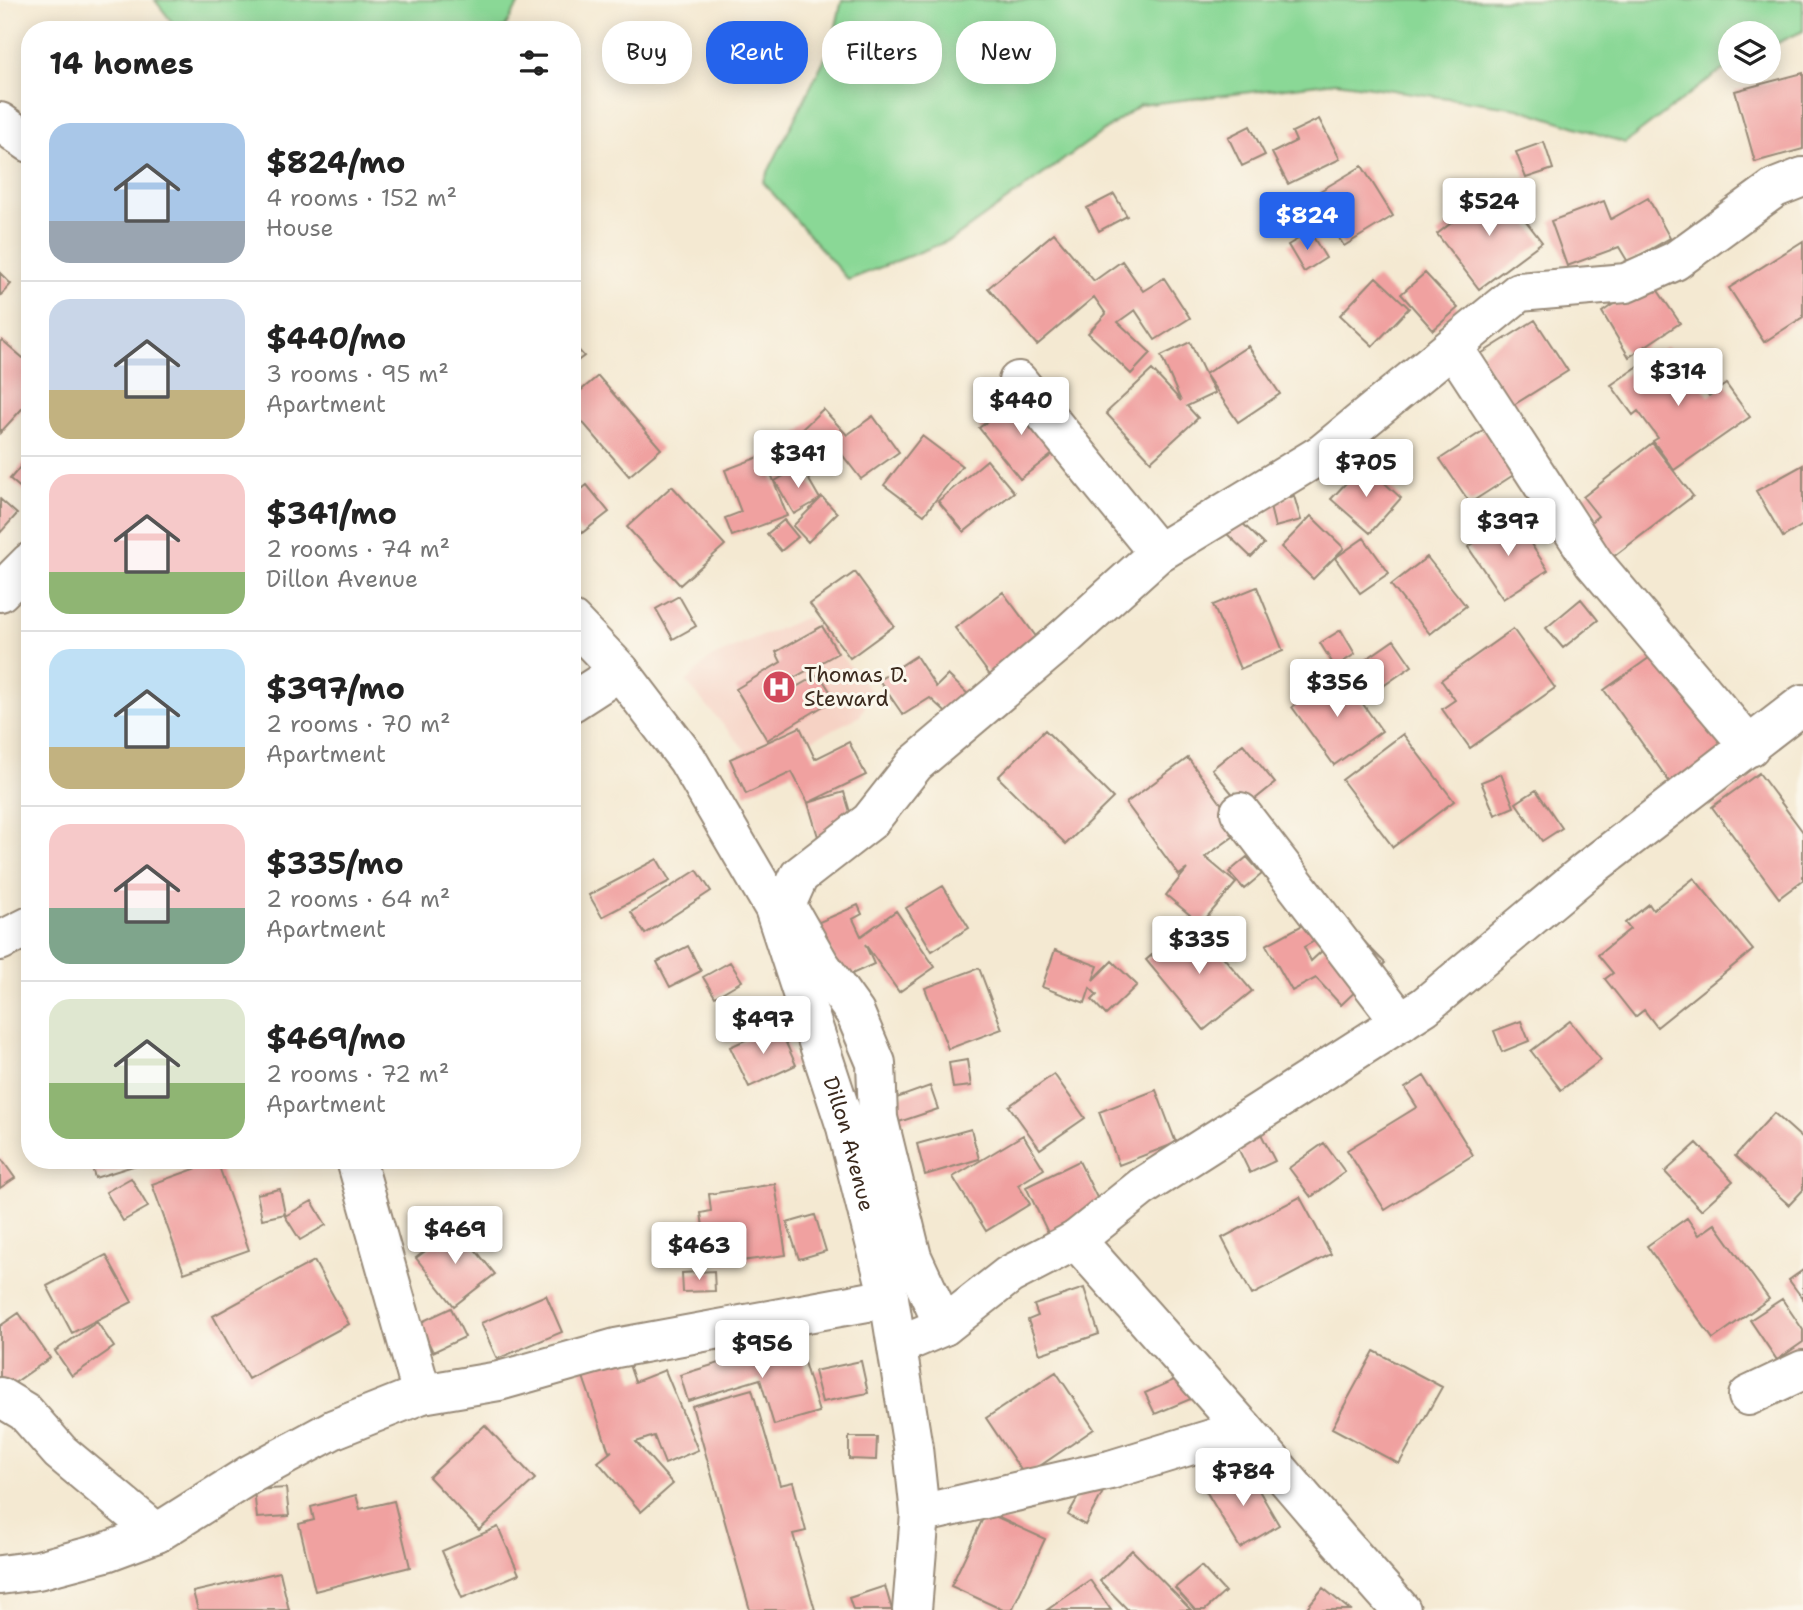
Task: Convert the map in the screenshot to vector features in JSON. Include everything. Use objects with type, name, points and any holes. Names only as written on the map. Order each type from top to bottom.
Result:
[{"type":"street","points":[[0,122],[21,137]]},
{"type":"street","points":[[944,1325],[912,1257],[878,1118],[876,1063],[855,1013],[819,963],[786,905],[799,876],[870,821],[915,764],[1064,638],[1158,553],[1323,453],[1519,292],[1626,283],[1675,261],[1775,188],[1803,177]]},
{"type":"street","points":[[1453,347],[1594,563],[1750,747]]},
{"type":"street","points":[[1017,381],[1158,553]]},
{"type":"street","points":[[0,592],[21,571]]},
{"type":"street","name":"Dillon Avenue","points":[[581,630],[620,671],[687,759],[774,908],[846,1127],[889,1298],[913,1448],[920,1514],[912,1610]]},
{"type":"street","points":[[581,696],[620,671]]},
{"type":"street","points":[[897,1346],[944,1325],[1009,1275],[1076,1240],[1142,1188],[1425,1006],[1586,871],[1803,704]]},
{"type":"street","points":[[1240,812],[1401,1022]]},
{"type":"street","points":[[0,941],[21,930]]},
{"type":"street","points":[[359,1169],[422,1394]]},
{"type":"street","points":[[1076,1240],[1401,1610]]},
{"type":"street","points":[[0,1575],[38,1570],[106,1552],[157,1533],[249,1475],[334,1429],[422,1394],[499,1381],[616,1348],[889,1298]]},
{"type":"street","points":[[1748,1396],[1803,1370]]},
{"type":"street","points":[[0,1397],[24,1412],[60,1452],[157,1533]]},
{"type":"street","points":[[920,1514],[1110,1469],[1244,1429]]},
{"type":"shaded area","name":"Thomas D. Steward","points":[[807,617],[872,692],[860,716],[759,766],[686,682],[710,658]]},
{"type":"green space","points":[[155,0],[521,0],[509,21],[171,21]]},
{"type":"green space","points":[[842,0],[1803,0],[1803,31],[1781,41],[1781,21],[1718,21],[1718,73],[1625,143],[1518,108],[1336,82],[1140,105],[953,239],[848,280],[763,182],[822,64],[822,84],[942,84],[942,21],[837,21]]},
{"type":"building","points":[[1803,73],[1803,149],[1755,162],[1735,91],[1761,84],[1781,84],[1781,79]]},
{"type":"building","points":[[1319,119],[1340,159],[1288,184],[1272,153],[1296,141],[1292,132]]},
{"type":"building","points":[[1250,126],[1265,155],[1242,166],[1228,137]]},
{"type":"building","points":[[1544,142],[1553,169],[1526,178],[1516,152]]},
{"type":"building","points":[[1362,166],[1393,216],[1344,246],[1322,212],[1330,207],[1320,191]]},
{"type":"building","points":[[1499,186],[1542,242],[1479,289],[1437,234]]},
{"type":"building","points":[[1114,194],[1127,216],[1099,231],[1087,208]]},
{"type":"building","points":[[1648,198],[1670,238],[1628,262],[1619,247],[1567,266],[1551,221],[1604,201],[1611,219]]},
{"type":"building","points":[[1310,232],[1326,258],[1304,272],[1288,245]]},
{"type":"building","points":[[1054,233],[1094,281],[1122,261],[1143,291],[1164,278],[1190,318],[1155,340],[1135,310],[1118,322],[1151,353],[1131,374],[1088,333],[1106,314],[1094,297],[1037,345],[988,288]]},
{"type":"building","points":[[1803,241],[1803,317],[1764,342],[1729,288]]},
{"type":"building","points":[[0,273],[11,284],[0,296]]},
{"type":"building","points":[[1425,273],[1458,308],[1433,330],[1401,294]]},
{"type":"building","points":[[1376,277],[1409,308],[1373,346],[1340,315]]},
{"type":"building","points":[[1650,279],[1680,323],[1629,357],[1602,312]]},
{"type":"building","points":[[1535,320],[1568,371],[1512,406],[1479,355]]},
{"type":"building","points":[[2,340],[21,356],[21,410],[0,433]]},
{"type":"building","points":[[1190,342],[1205,374],[1248,346],[1280,394],[1238,422],[1206,375],[1215,393],[1187,406],[1198,418],[1151,461],[1106,413],[1152,370],[1181,401],[1161,356]]},
{"type":"building","points":[[1666,347],[1694,386],[1699,383],[1709,396],[1726,384],[1750,417],[1674,470],[1653,441],[1658,438],[1638,411],[1633,415],[1611,385]]},
{"type":"building","points":[[598,376],[661,449],[629,476],[581,420],[581,390]]},
{"type":"building","points":[[1021,395],[1062,447],[1020,479],[979,428]]},
{"type":"building","points":[[823,409],[847,435],[873,416],[899,452],[861,479],[837,448],[822,462],[796,435]]},
{"type":"building","points":[[1486,429],[1515,474],[1470,503],[1440,459]]},
{"type":"building","points":[[922,436],[962,466],[924,515],[884,485]]},
{"type":"building","points":[[1652,443],[1693,496],[1613,557],[1587,525],[1598,516],[1583,497]]},
{"type":"building","points":[[764,455],[787,516],[732,536],[725,518],[741,512],[725,470]]},
{"type":"building","points":[[987,460],[1014,492],[964,532],[938,501]]},
{"type":"building","points":[[1364,464],[1401,498],[1370,533],[1331,499]]},
{"type":"building","points":[[1803,465],[1803,525],[1783,537],[1756,491]]},
{"type":"building","points":[[21,466],[21,488],[10,479]]},
{"type":"building","points":[[801,466],[820,499],[794,514],[775,481]]},
{"type":"building","points":[[587,485],[609,512],[582,533],[581,532],[581,490]]},
{"type":"building","points":[[672,486],[725,545],[680,585],[627,527]]},
{"type":"building","points":[[1294,496],[1301,520],[1275,527],[1269,503]]},
{"type":"building","points":[[822,497],[837,513],[808,542],[793,526]]},
{"type":"building","points":[[0,499],[17,514],[0,533]]},
{"type":"building","points":[[1311,516],[1344,548],[1313,579],[1281,547]]},
{"type":"building","points":[[1237,518],[1264,544],[1251,557],[1224,531]]},
{"type":"building","points":[[1514,518],[1548,570],[1503,599],[1468,547]]},
{"type":"building","points":[[784,520],[798,537],[781,551],[767,534]]},
{"type":"building","points":[[1364,538],[1389,573],[1360,593],[1335,558]]},
{"type":"building","points":[[1427,557],[1466,606],[1430,634],[1391,585]]},
{"type":"building","points":[[855,572],[894,626],[850,658],[810,604]]},
{"type":"building","points":[[1257,587],[1283,651],[1240,669],[1213,605]]},
{"type":"building","points":[[1003,592],[1046,650],[998,686],[955,628]]},
{"type":"building","points":[[679,596],[696,626],[673,639],[656,609]]},
{"type":"building","points":[[1581,599],[1598,620],[1563,648],[1546,628]]},
{"type":"building","name":"Thomas D. Steward","points":[[822,626],[838,653],[792,679],[796,687],[819,674],[835,699],[767,740],[736,689],[781,662],[776,652]]},
{"type":"building","points":[[1513,629],[1555,688],[1470,748],[1442,709],[1455,700],[1441,680]]},
{"type":"building","points":[[1341,630],[1355,654],[1335,667],[1320,643]]},
{"type":"building","points":[[1394,640],[1412,666],[1373,693],[1355,667]]},
{"type":"building","points":[[1663,648],[1735,750],[1676,791],[1604,690]]},
{"type":"building","points":[[916,656],[936,687],[948,675],[974,700],[955,721],[930,698],[903,715],[879,680]]},
{"type":"building","points":[[1341,673],[1382,731],[1334,765],[1292,707]]},
{"type":"building","points":[[800,727],[815,759],[849,742],[866,775],[808,803],[792,772],[746,794],[730,759]]},
{"type":"building","points":[[1045,730],[1113,798],[1066,844],[998,777]]},
{"type":"building","points":[[1403,734],[1454,801],[1393,847],[1342,780]]},
{"type":"building","points":[[1243,744],[1275,783],[1244,808],[1212,769]]},
{"type":"building","points":[[1188,758],[1241,831],[1205,857],[1236,883],[1201,924],[1166,895],[1187,869],[1179,875],[1126,803]]},
{"type":"building","points":[[1759,773],[1803,832],[1803,880],[1779,898],[1712,807]]},
{"type":"building","points":[[1501,774],[1514,807],[1495,815],[1481,782]]},
{"type":"building","points":[[1536,790],[1562,828],[1542,841],[1516,803]]},
{"type":"building","points":[[844,792],[855,829],[819,840],[808,803]]},
{"type":"building","points":[[1247,857],[1262,874],[1244,889],[1229,872]]},
{"type":"building","points":[[657,859],[670,881],[602,917],[589,895]]},
{"type":"building","points":[[697,870],[711,891],[645,934],[631,912]]},
{"type":"building","points":[[1694,878],[1753,950],[1657,1027],[1644,1010],[1635,1017],[1605,979],[1613,973],[1598,955],[1630,929],[1625,923],[1649,904],[1653,910]]},
{"type":"building","points":[[943,886],[969,928],[932,951],[906,908]]},
{"type":"building","points":[[858,905],[862,914],[853,919],[861,936],[896,911],[935,967],[899,992],[865,944],[874,964],[843,978],[817,923]]},
{"type":"building","points":[[1193,921],[1252,991],[1204,1030],[1146,960]]},
{"type":"building","points":[[1310,921],[1320,938],[1304,947],[1311,961],[1349,926],[1385,963],[1341,1005],[1316,978],[1292,991],[1266,945]]},
{"type":"building","points":[[688,946],[701,971],[670,987],[657,962]]},
{"type":"building","points":[[1055,950],[1098,966],[1093,980],[1112,961],[1137,985],[1106,1015],[1092,1000],[1097,995],[1090,988],[1085,1003],[1042,987]]},
{"type":"building","points":[[730,962],[742,981],[715,997],[703,977]]},
{"type":"building","points":[[979,968],[1002,1029],[948,1049],[925,988]]},
{"type":"building","points":[[1521,1021],[1529,1041],[1502,1052],[1494,1031]]},
{"type":"building","points":[[1570,1021],[1601,1060],[1561,1090],[1531,1051]]},
{"type":"building","points":[[778,1025],[796,1065],[749,1087],[730,1047]]},
{"type":"building","points":[[967,1060],[971,1086],[953,1088],[949,1063]]},
{"type":"building","points":[[1054,1074],[1085,1118],[1040,1149],[1009,1106]]},
{"type":"building","points":[[1424,1076],[1473,1155],[1385,1210],[1347,1150],[1417,1107],[1405,1088]]},
{"type":"building","points":[[930,1086],[938,1109],[899,1122],[891,1100]]},
{"type":"building","points":[[1156,1090],[1176,1143],[1119,1165],[1099,1112]]},
{"type":"building","points":[[1774,1113],[1803,1139],[1803,1190],[1789,1205],[1735,1156]]},
{"type":"building","points":[[971,1129],[979,1159],[925,1175],[917,1144]]},
{"type":"building","points":[[1260,1132],[1275,1161],[1250,1173],[1236,1144]]},
{"type":"building","points":[[1023,1135],[1044,1169],[1018,1185],[1030,1204],[986,1231],[953,1177]]},
{"type":"building","points":[[1324,1143],[1345,1172],[1311,1197],[1289,1168]]},
{"type":"building","points":[[1697,1143],[1733,1181],[1701,1210],[1665,1172]]},
{"type":"building","points":[[0,1157],[15,1178],[0,1188]]},
{"type":"building","points":[[1079,1161],[1105,1214],[1051,1239],[1026,1187]]},
{"type":"building","points":[[92,1169],[124,1169],[95,1178]]},
{"type":"building","points":[[194,1169],[220,1169],[249,1250],[184,1273],[152,1184]]},
{"type":"building","points":[[131,1178],[148,1207],[123,1221],[106,1192]]},
{"type":"building","points":[[775,1184],[786,1255],[719,1264],[716,1246],[706,1247],[701,1213],[711,1211],[709,1194]]},
{"type":"building","points":[[280,1189],[285,1214],[262,1219],[257,1194]]},
{"type":"building","points":[[1300,1197],[1331,1254],[1252,1295],[1222,1238]]},
{"type":"building","points":[[312,1201],[326,1225],[300,1240],[285,1216]]},
{"type":"building","points":[[815,1215],[826,1251],[799,1259],[787,1223]]},
{"type":"building","points":[[1687,1218],[1699,1235],[1715,1224],[1769,1299],[1713,1339],[1647,1246]]},
{"type":"building","points":[[457,1227],[495,1274],[454,1306],[416,1258]]},
{"type":"building","points":[[106,1255],[132,1302],[72,1333],[47,1286]]},
{"type":"building","points":[[314,1261],[349,1324],[248,1379],[213,1316]]},
{"type":"building","points":[[1803,1270],[1803,1299],[1789,1280]]},
{"type":"building","points":[[714,1271],[715,1291],[683,1292],[682,1273]]},
{"type":"building","points":[[1084,1288],[1099,1334],[1040,1354],[1028,1320],[1038,1316],[1034,1305]]},
{"type":"building","points":[[546,1295],[562,1332],[497,1359],[481,1323]]},
{"type":"building","points":[[1782,1299],[1803,1330],[1803,1342],[1777,1360],[1750,1320]]},
{"type":"building","points":[[451,1308],[465,1337],[433,1352],[419,1323]]},
{"type":"building","points":[[19,1313],[50,1358],[0,1393],[0,1326]]},
{"type":"building","points":[[97,1322],[114,1347],[72,1376],[55,1351]]},
{"type":"building","points":[[797,1339],[819,1412],[774,1425],[760,1379],[688,1401],[680,1375]]},
{"type":"building","points":[[1374,1351],[1442,1387],[1399,1464],[1332,1428]]},
{"type":"building","points":[[625,1353],[635,1382],[665,1370],[698,1450],[665,1464],[654,1436],[636,1442],[673,1484],[641,1512],[598,1462],[612,1451],[609,1452],[580,1368]]},
{"type":"building","points":[[861,1361],[868,1393],[822,1402],[814,1371]]},
{"type":"building","points":[[1056,1372],[1094,1429],[1025,1476],[986,1418]]},
{"type":"building","points":[[1183,1376],[1193,1398],[1155,1414],[1145,1393]]},
{"type":"building","points":[[752,1389],[780,1485],[793,1482],[806,1531],[793,1534],[815,1610],[750,1610],[692,1406]]},
{"type":"building","points":[[485,1425],[535,1479],[479,1530],[429,1477]]},
{"type":"building","points":[[849,1437],[877,1437],[876,1460],[849,1459]]},
{"type":"building","points":[[1246,1468],[1279,1525],[1240,1548],[1206,1491]]},
{"type":"building","points":[[1086,1483],[1103,1492],[1085,1525],[1068,1515]]},
{"type":"building","points":[[286,1488],[289,1516],[257,1518],[254,1490]]},
{"type":"building","points":[[356,1495],[360,1509],[394,1501],[410,1567],[315,1591],[299,1524],[314,1520],[311,1507]]},
{"type":"building","points":[[986,1512],[1045,1539],[1012,1610],[1003,1610],[951,1586]]},
{"type":"building","points":[[498,1527],[519,1574],[462,1598],[442,1551]]},
{"type":"building","points":[[1132,1550],[1191,1610],[1128,1610],[1100,1581]]},
{"type":"building","points":[[1201,1566],[1225,1592],[1205,1610],[1195,1610],[1175,1588]]},
{"type":"building","points":[[280,1572],[289,1610],[198,1610],[193,1592]]},
{"type":"building","points":[[1090,1580],[1111,1610],[1047,1610]]},
{"type":"building","points":[[885,1586],[892,1610],[853,1610],[849,1598]]},
{"type":"building","points":[[1323,1588],[1350,1610],[1305,1610]]},
{"type":"place","name":"Thomas D. Steward","points":[[779,687]]}]
